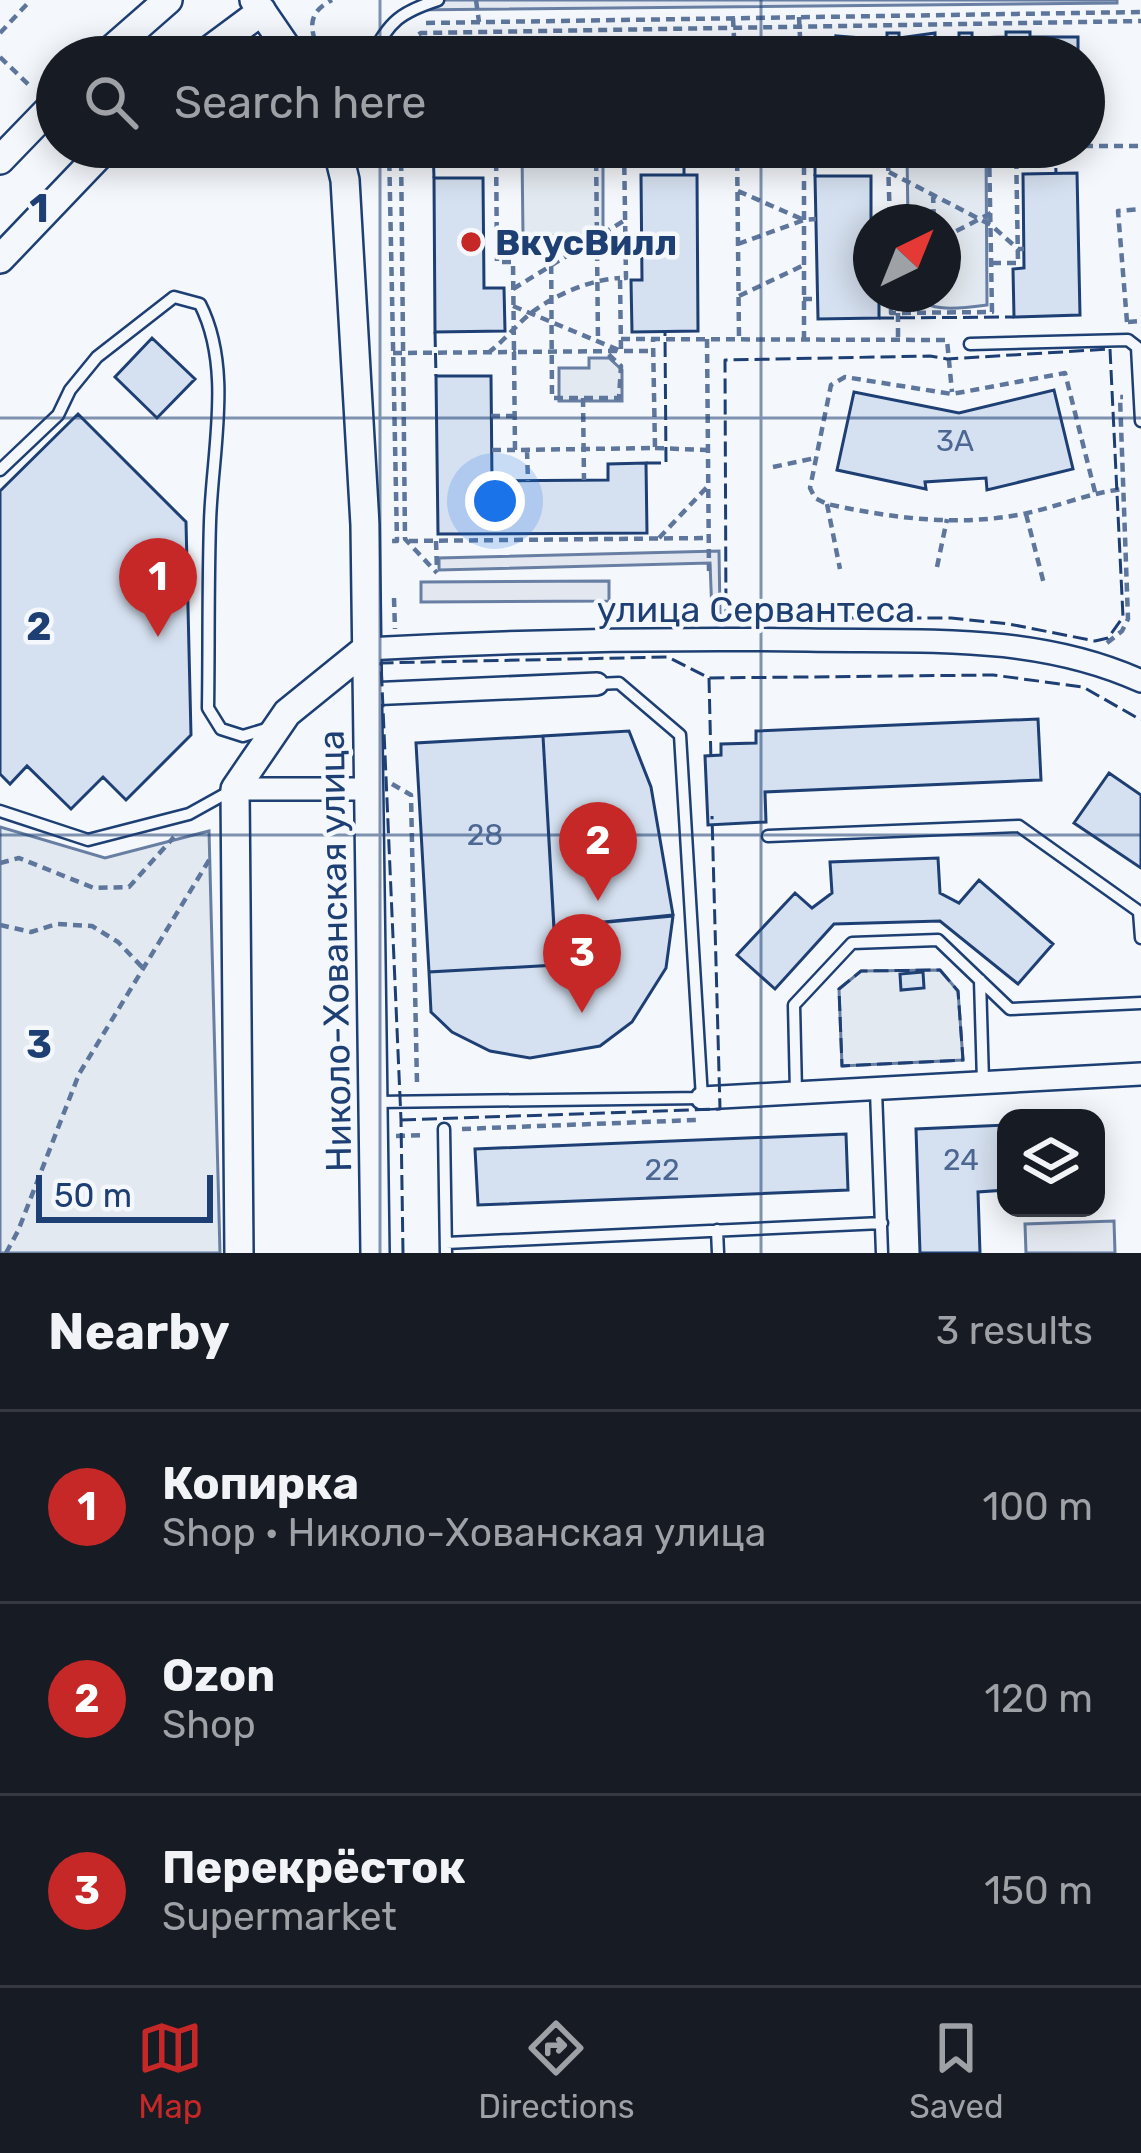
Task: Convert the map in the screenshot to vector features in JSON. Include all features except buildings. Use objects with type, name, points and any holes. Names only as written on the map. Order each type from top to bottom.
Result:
[{"type":"street","points":[[127,36],[168,0]]},
{"type":"street","points":[[226,36],[265,4],[292,36]]},
{"type":"street","points":[[0,160],[36,107]]},
{"type":"street","points":[[0,259],[87,168]]},
{"type":"street","name":"Николо-Хованская улица","points":[[342,168],[364,525],[368,694],[380,787],[382,1102],[375,1253]]},
{"type":"street","name":"улица Сервантеса","points":[[366,649],[710,639],[1000,643],[1066,653],[1140,677]]},
{"type":"street","name":"Николо-Хованская улица","points":[[235,789],[287,713],[366,649]]},
{"type":"street","points":[[368,694],[597,684]]},
{"type":"street","points":[[239,1253],[235,789],[380,787]]},
{"type":"street","points":[[698,1109],[796,1095],[1141,1074]]},
{"type":"lane","points":[[383,36],[407,10],[438,0]]},
{"type":"lane","points":[[345,180],[348,168]]},
{"type":"lane","points":[[0,470],[58,415],[70,390],[97,357],[174,297],[200,304],[214,330],[218,370],[208,708],[220,729],[243,736],[264,731],[287,713]]},
{"type":"lane","points":[[970,344],[1128,340],[1137,346],[1141,421]]},
{"type":"lane","points":[[382,1102],[698,1109],[680,735],[620,683],[597,684]]},
{"type":"lane","points":[[0,811],[88,840],[189,814],[235,789]]},
{"type":"lane","points":[[768,836],[1019,826],[1140,912],[1141,938]]},
{"type":"lane","points":[[796,1095],[794,1005],[851,943],[938,940],[1010,1009],[1141,1003]]},
{"type":"lane","points":[[980,980],[983,1084]]},
{"type":"lane","points":[[876,1091],[882,1253]]},
{"type":"lane","points":[[444,1131],[446,1248],[882,1222]]},
{"type":"lane","points":[[717,1230],[718,1253]]},
{"type":"path","points":[[309,36],[313,16],[332,0]]},
{"type":"path","points":[[476,0],[479,22]]},
{"type":"path","points":[[1068,0],[1070,13]]},
{"type":"path","points":[[0,33],[28,3]]},
{"type":"path","points":[[419,23],[1141,12]]},
{"type":"path","points":[[799,17],[800,36]]},
{"type":"path","points":[[733,18],[734,36]]},
{"type":"path","points":[[416,36],[1141,21]]},
{"type":"path","points":[[0,57],[36,87]]},
{"type":"path","points":[[1105,146],[1141,146]]},
{"type":"path","points":[[389,168],[397,541],[709,538]]},
{"type":"path","points":[[401,168],[406,541],[437,573],[436,541]]},
{"type":"path","points":[[496,168],[497,262],[513,262],[515,450]]},
{"type":"path","points":[[596,168],[598,342]]},
{"type":"path","points":[[488,352],[514,334],[530,314],[597,279],[626,278],[624,168]]},
{"type":"path","points":[[737,168],[739,339]]},
{"type":"path","points":[[803,340],[804,168]]},
{"type":"path","points":[[889,168],[890,204]]},
{"type":"path","points":[[891,312],[992,314],[990,168]]},
{"type":"path","points":[[992,263],[1018,263],[1017,168]]},
{"type":"path","points":[[889,172],[991,225],[1021,249]]},
{"type":"path","points":[[737,191],[804,220]]},
{"type":"path","points":[[933,194],[933,204]]},
{"type":"path","points":[[1128,340],[1118,211],[1141,209]]},
{"type":"path","points":[[961,229],[991,213]]},
{"type":"path","points":[[738,244],[816,219]]},
{"type":"path","points":[[513,290],[625,220]]},
{"type":"path","points":[[550,236],[552,398],[619,398],[621,366],[604,351]]},
{"type":"path","points":[[739,296],[804,264]]},
{"type":"path","points":[[620,278],[621,351]]},
{"type":"path","points":[[803,299],[818,299]]},
{"type":"path","points":[[513,306],[621,351]]},
{"type":"path","points":[[898,313],[898,340]]},
{"type":"path","points":[[621,339],[947,340],[952,394]]},
{"type":"path","points":[[653,339],[655,448]]},
{"type":"path","points":[[707,339],[709,571]]},
{"type":"path","points":[[393,353],[653,351]]},
{"type":"path","points":[[1095,492],[1065,374],[952,394],[845,377],[831,385],[812,493],[827,503],[904,520],[947,517],[973,522],[1123,489]]},
{"type":"path","points":[[1096,645],[1110,642],[1128,619],[1120,397],[1140,396]]},
{"type":"path","points":[[583,398],[584,480]]},
{"type":"path","points":[[491,416],[514,416]]},
{"type":"path","points":[[527,449],[528,481]]},
{"type":"path","points":[[492,450],[708,450]]},
{"type":"path","points":[[773,467],[816,458]]},
{"type":"path","points":[[658,539],[708,486]]},
{"type":"path","points":[[827,503],[840,569]]},
{"type":"path","points":[[1026,513],[1045,584]]},
{"type":"path","points":[[938,567],[947,517]]},
{"type":"path","points":[[380,787],[411,795],[418,1084],[390,1088],[382,1102]]},
{"type":"path","points":[[0,862],[19,858],[94,888],[129,886],[181,827],[162,832]]},
{"type":"path","points":[[6,1253],[79,1073],[212,855]]},
{"type":"path","points":[[0,925],[31,932],[57,924],[92,926],[118,942],[143,968]]},
{"type":"path","points":[[389,1136],[698,1109]]},
{"type":"shaded area","points":[[438,0],[1117,0],[1117,3],[407,10]]},
{"type":"shaded area","points":[[522,168],[603,168],[603,235],[523,236]]},
{"type":"shaded area","points":[[907,168],[986,168],[987,305],[961,308],[961,204],[908,204]]},
{"type":"shaded area","points":[[589,358],[609,358],[622,370],[622,401],[559,401],[559,368],[589,368]]},
{"type":"shaded area","points":[[719,551],[720,613],[712,613],[710,563],[439,570],[439,558]]},
{"type":"shaded area","points":[[609,581],[609,601],[421,602],[421,582]]},
{"type":"shaded area","points":[[0,827],[105,858],[209,831],[220,1253],[0,1253]]},
{"type":"shaded area","points":[[940,970],[958,991],[963,1060],[842,1066],[839,989],[861,971]]},
{"type":"shaded area","points":[[1114,1221],[1115,1253],[1026,1253],[1025,1224]]},
{"type":"fence","points":[[434,168],[434,178]]},
{"type":"fence","points":[[684,168],[684,175]]},
{"type":"fence","points":[[815,168],[815,176]]},
{"type":"fence","points":[[1056,168],[1056,173]]},
{"type":"fence","points":[[879,318],[1014,317]]},
{"type":"fence","points":[[435,332],[436,376]]},
{"type":"fence","points":[[646,463],[666,463],[665,333]]},
{"type":"fence","points":[[1110,349],[1123,617],[1108,638],[1095,641],[951,618],[726,618],[725,360],[947,359],[1110,349]]},
{"type":"fence","points":[[403,1253],[381,663],[668,657],[709,678],[993,675],[1083,687],[1141,720]]},
{"type":"fence","points":[[709,678],[711,762]]},
{"type":"fence","points":[[401,1120],[720,1109],[712,816]]},
{"type":"fence","points":[[940,970],[958,991],[963,1060],[842,1066],[839,989],[861,971],[940,970]]},
{"type":"place","name":"ВкусВилл","points":[[471,242]]},
{"type":"place","name":"Копирка","points":[[158,637]]},
{"type":"place","name":"Ozon","points":[[598,901]]},
{"type":"place","name":"Перекрёсток","points":[[582,1013]]}]
